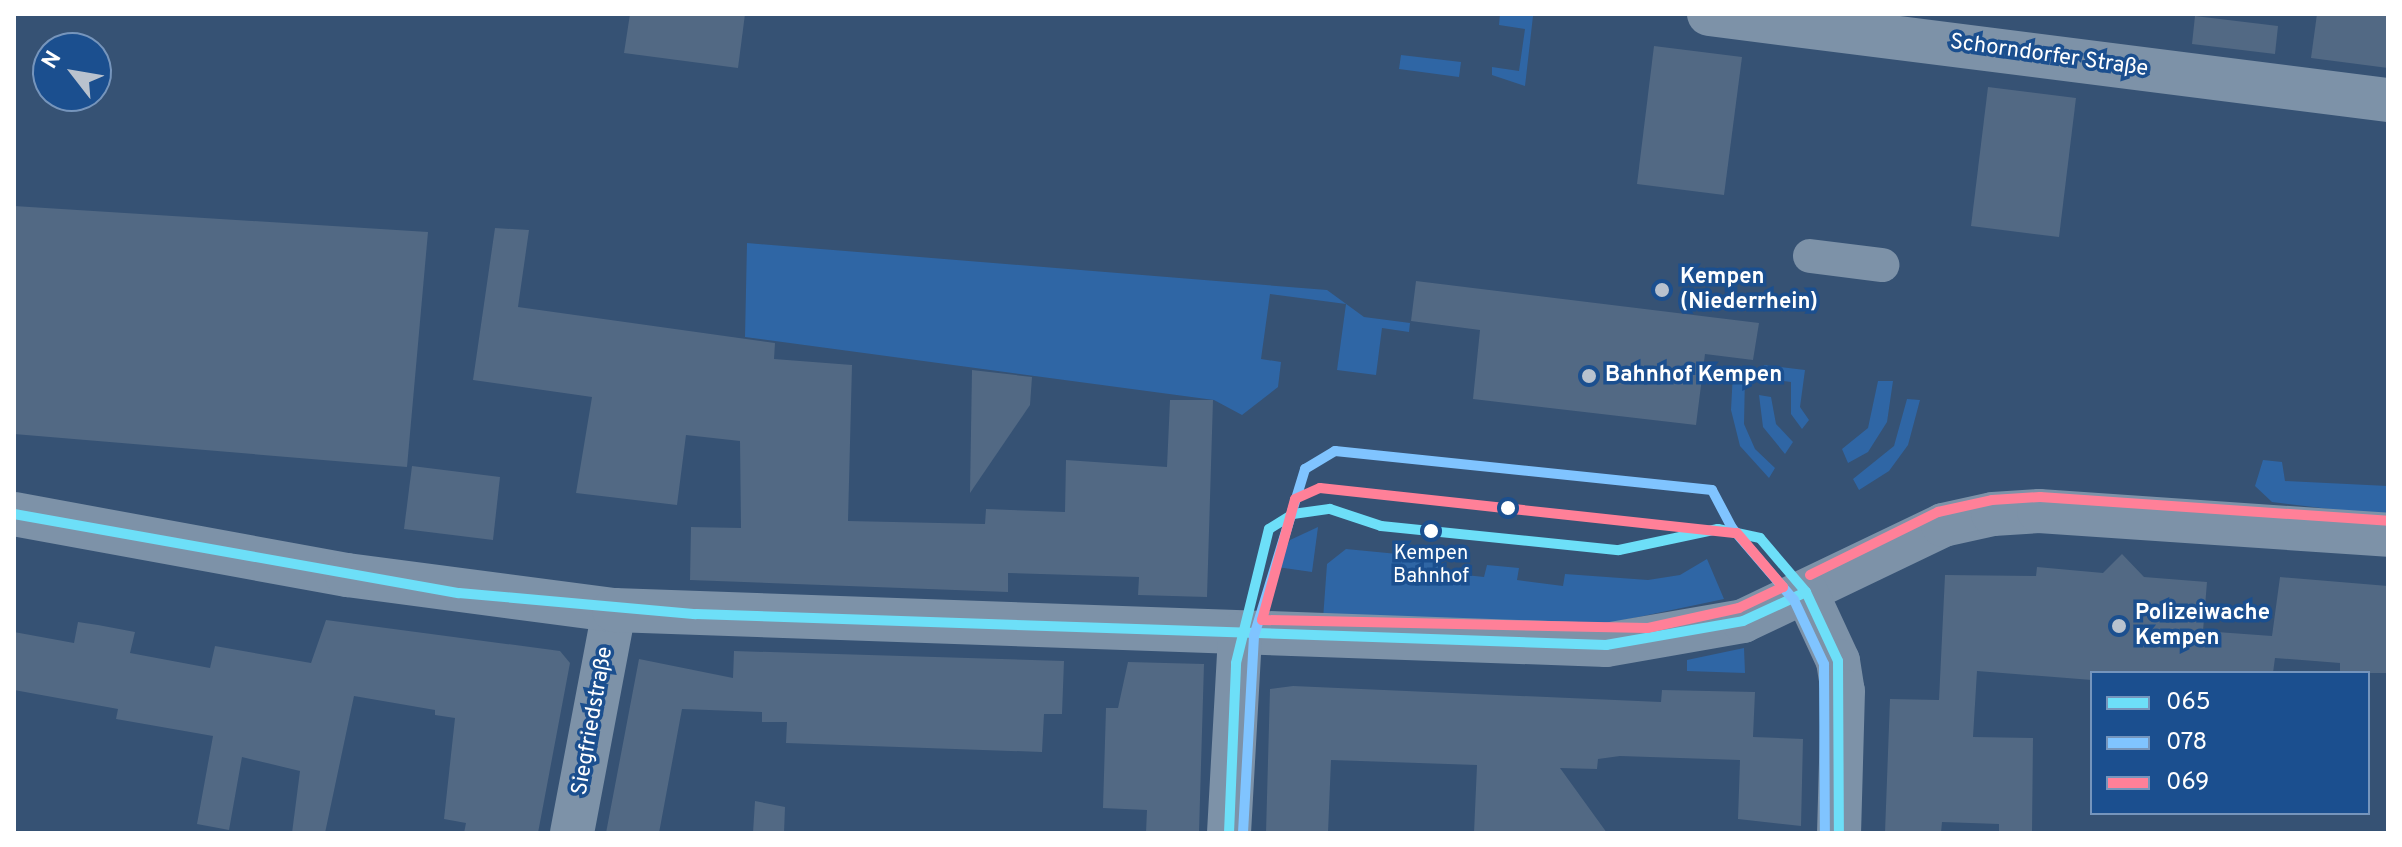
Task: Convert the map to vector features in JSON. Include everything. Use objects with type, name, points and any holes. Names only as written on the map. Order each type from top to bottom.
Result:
[{"type":"street","name":"Schorndorfer Straße","points":[[1709,14],[2388,100]]},
{"type":"street","points":[[1810,256],[1882,265]]},
{"type":"street","points":[[14,514],[347,575],[614,610],[1240,634],[1648,642],[1743,621],[1943,525],[1993,514],[2039,511],[2388,535]]},
{"type":"street","points":[[1806,592],[1838,661],[1843,691],[1839,833]]},
{"type":"street","name":"Siegfriedstraße","points":[[572,833],[614,610]]},
{"type":"street","points":[[1229,833],[1240,634]]},
{"type":"shaded area","points":[[1500,14],[1533,16],[1525,86],[1492,75],[1492,67],[1519,71],[1525,29],[1499,25]]},
{"type":"shaded area","points":[[1401,55],[1461,62],[1459,77],[1399,69]]},
{"type":"shaded area","points":[[747,243],[1327,290],[1364,317],[1410,323],[1409,332],[1382,328],[1376,375],[1337,370],[1346,304],[1270,294],[1261,359],[1281,362],[1278,387],[1242,415],[1214,400],[745,337]]},
{"type":"shaded area","points":[[1764,365],[1805,370],[1800,407],[1809,420],[1802,429],[1791,414],[1791,382],[1745,376],[1744,424],[1755,449],[1775,468],[1769,478],[1740,446],[1731,410],[1733,372],[1761,375]]},
{"type":"shaded area","points":[[1878,381],[1893,381],[1887,422],[1868,452],[1848,463],[1842,449],[1868,428]]},
{"type":"shaded area","points":[[1759,395],[1771,397],[1776,424],[1793,442],[1785,454],[1763,427]]},
{"type":"shaded area","points":[[1907,399],[1920,400],[1908,445],[1889,471],[1859,490],[1853,479],[1894,446]]},
{"type":"shaded area","points":[[2263,460],[2282,462],[2285,481],[2388,486],[2388,516],[2272,502],[2255,486]]},
{"type":"shaded area","points":[[1318,527],[1312,572],[1277,567],[1290,540]]},
{"type":"shaded area","points":[[1346,549],[1439,558],[1438,572],[1484,577],[1487,565],[1519,568],[1517,580],[1563,586],[1565,574],[1648,580],[1680,575],[1707,559],[1724,599],[1610,623],[1323,619],[1327,564]]},
{"type":"shaded area","points":[[1744,648],[1745,673],[1687,671],[1687,660]]},
{"type":"building","points":[[630,14],[745,14],[738,68],[624,53]]},
{"type":"building","points":[[2317,14],[2388,14],[2388,68],[2311,58]]},
{"type":"building","points":[[2195,16],[2278,26],[2275,54],[2192,44]]},
{"type":"building","points":[[1654,46],[1742,57],[1724,195],[1637,184]]},
{"type":"building","points":[[1988,87],[2076,98],[2059,237],[1971,226]]},
{"type":"building","points":[[14,206],[428,232],[407,467],[14,434]]},
{"type":"building","points":[[495,228],[529,230],[518,307],[775,343],[774,359],[852,365],[848,521],[985,524],[986,509],[1065,512],[1066,460],[1167,467],[1170,400],[1213,400],[1207,597],[1138,595],[1139,577],[1008,573],[1008,592],[690,580],[691,527],[741,528],[740,441],[686,435],[677,505],[576,493],[592,397],[473,380]]},
{"type":"building","points":[[1416,281],[1759,323],[1753,360],[1705,354],[1696,425],[1473,399],[1480,330],[1411,321]]},
{"type":"building","points":[[972,370],[1032,377],[1030,405],[970,493]]},
{"type":"building","points":[[412,466],[500,477],[493,540],[404,529]]},
{"type":"building","points":[[2122,554],[2144,577],[2207,582],[2203,631],[2272,636],[2280,577],[2388,586],[2388,673],[2340,671],[2340,663],[2275,658],[2273,671],[2090,671],[2090,680],[1977,671],[1973,737],[2033,738],[2032,833],[1999,833],[1999,824],[1942,822],[1941,833],[1885,833],[1890,699],[1939,700],[1945,575],[2036,576],[2037,567],[2103,573]]},
{"type":"building","points":[[326,620],[560,651],[570,663],[538,833],[464,833],[466,823],[444,819],[455,718],[435,715],[435,710],[354,696],[325,833],[292,833],[300,771],[242,757],[229,830],[197,824],[213,736],[116,719],[118,709],[14,690],[14,632],[74,643],[78,622],[98,625],[135,632],[130,653],[210,668],[215,646],[311,663]]},
{"type":"building","points":[[734,651],[1064,661],[1062,714],[1044,714],[1042,752],[786,743],[787,722],[762,722],[762,712],[682,709],[659,833],[606,833],[639,659],[733,678]]},
{"type":"building","points":[[1128,662],[1204,664],[1199,833],[1146,833],[1147,810],[1103,808],[1106,708],[1118,708]]},
{"type":"building","points":[[1293,686],[1661,702],[1662,690],[1755,692],[1753,737],[1803,739],[1801,826],[1738,819],[1740,760],[1620,756],[1598,759],[1597,769],[1560,768],[1607,833],[1474,833],[1477,765],[1331,760],[1328,833],[1266,833],[1270,689]]},
{"type":"building","points":[[755,801],[785,807],[784,833],[753,833]]},
{"type":"transit line","name":"078","points":[[1243,833],[1254,636],[1305,469],[1335,451],[1712,490],[1732,528],[1794,600],[1824,664],[1825,833]]},
{"type":"transit line","name":"069","points":[[1320,488],[1737,533],[1783,587],[1739,608],[1647,628],[1262,620],[1295,499],[1320,488]]},
{"type":"transit line","name":"069","points":[[1810,575],[1938,512],[1992,500],[2040,497],[2388,521]]},
{"type":"transit line","name":"065","points":[[1229,833],[1236,663],[1269,529],[1293,514],[1330,509],[1381,526],[1619,550],[1718,529],[1760,538],[1806,592],[1838,661],[1839,833]]},
{"type":"transit line","name":"065","points":[[14,514],[459,593],[696,614],[1606,645],[1743,621],[1806,592]]},
{"type":"place","name":"Kempen (Niederrhein)","points":[[1662,290]]},
{"type":"place","name":"Bahnhof Kempen","points":[[1589,376]]},
{"type":"place","name":"Kempen Bahnhof","points":[[1431,531]]},
{"type":"place","name":"Polizeiwache Kempen","points":[[2119,626]]}]
